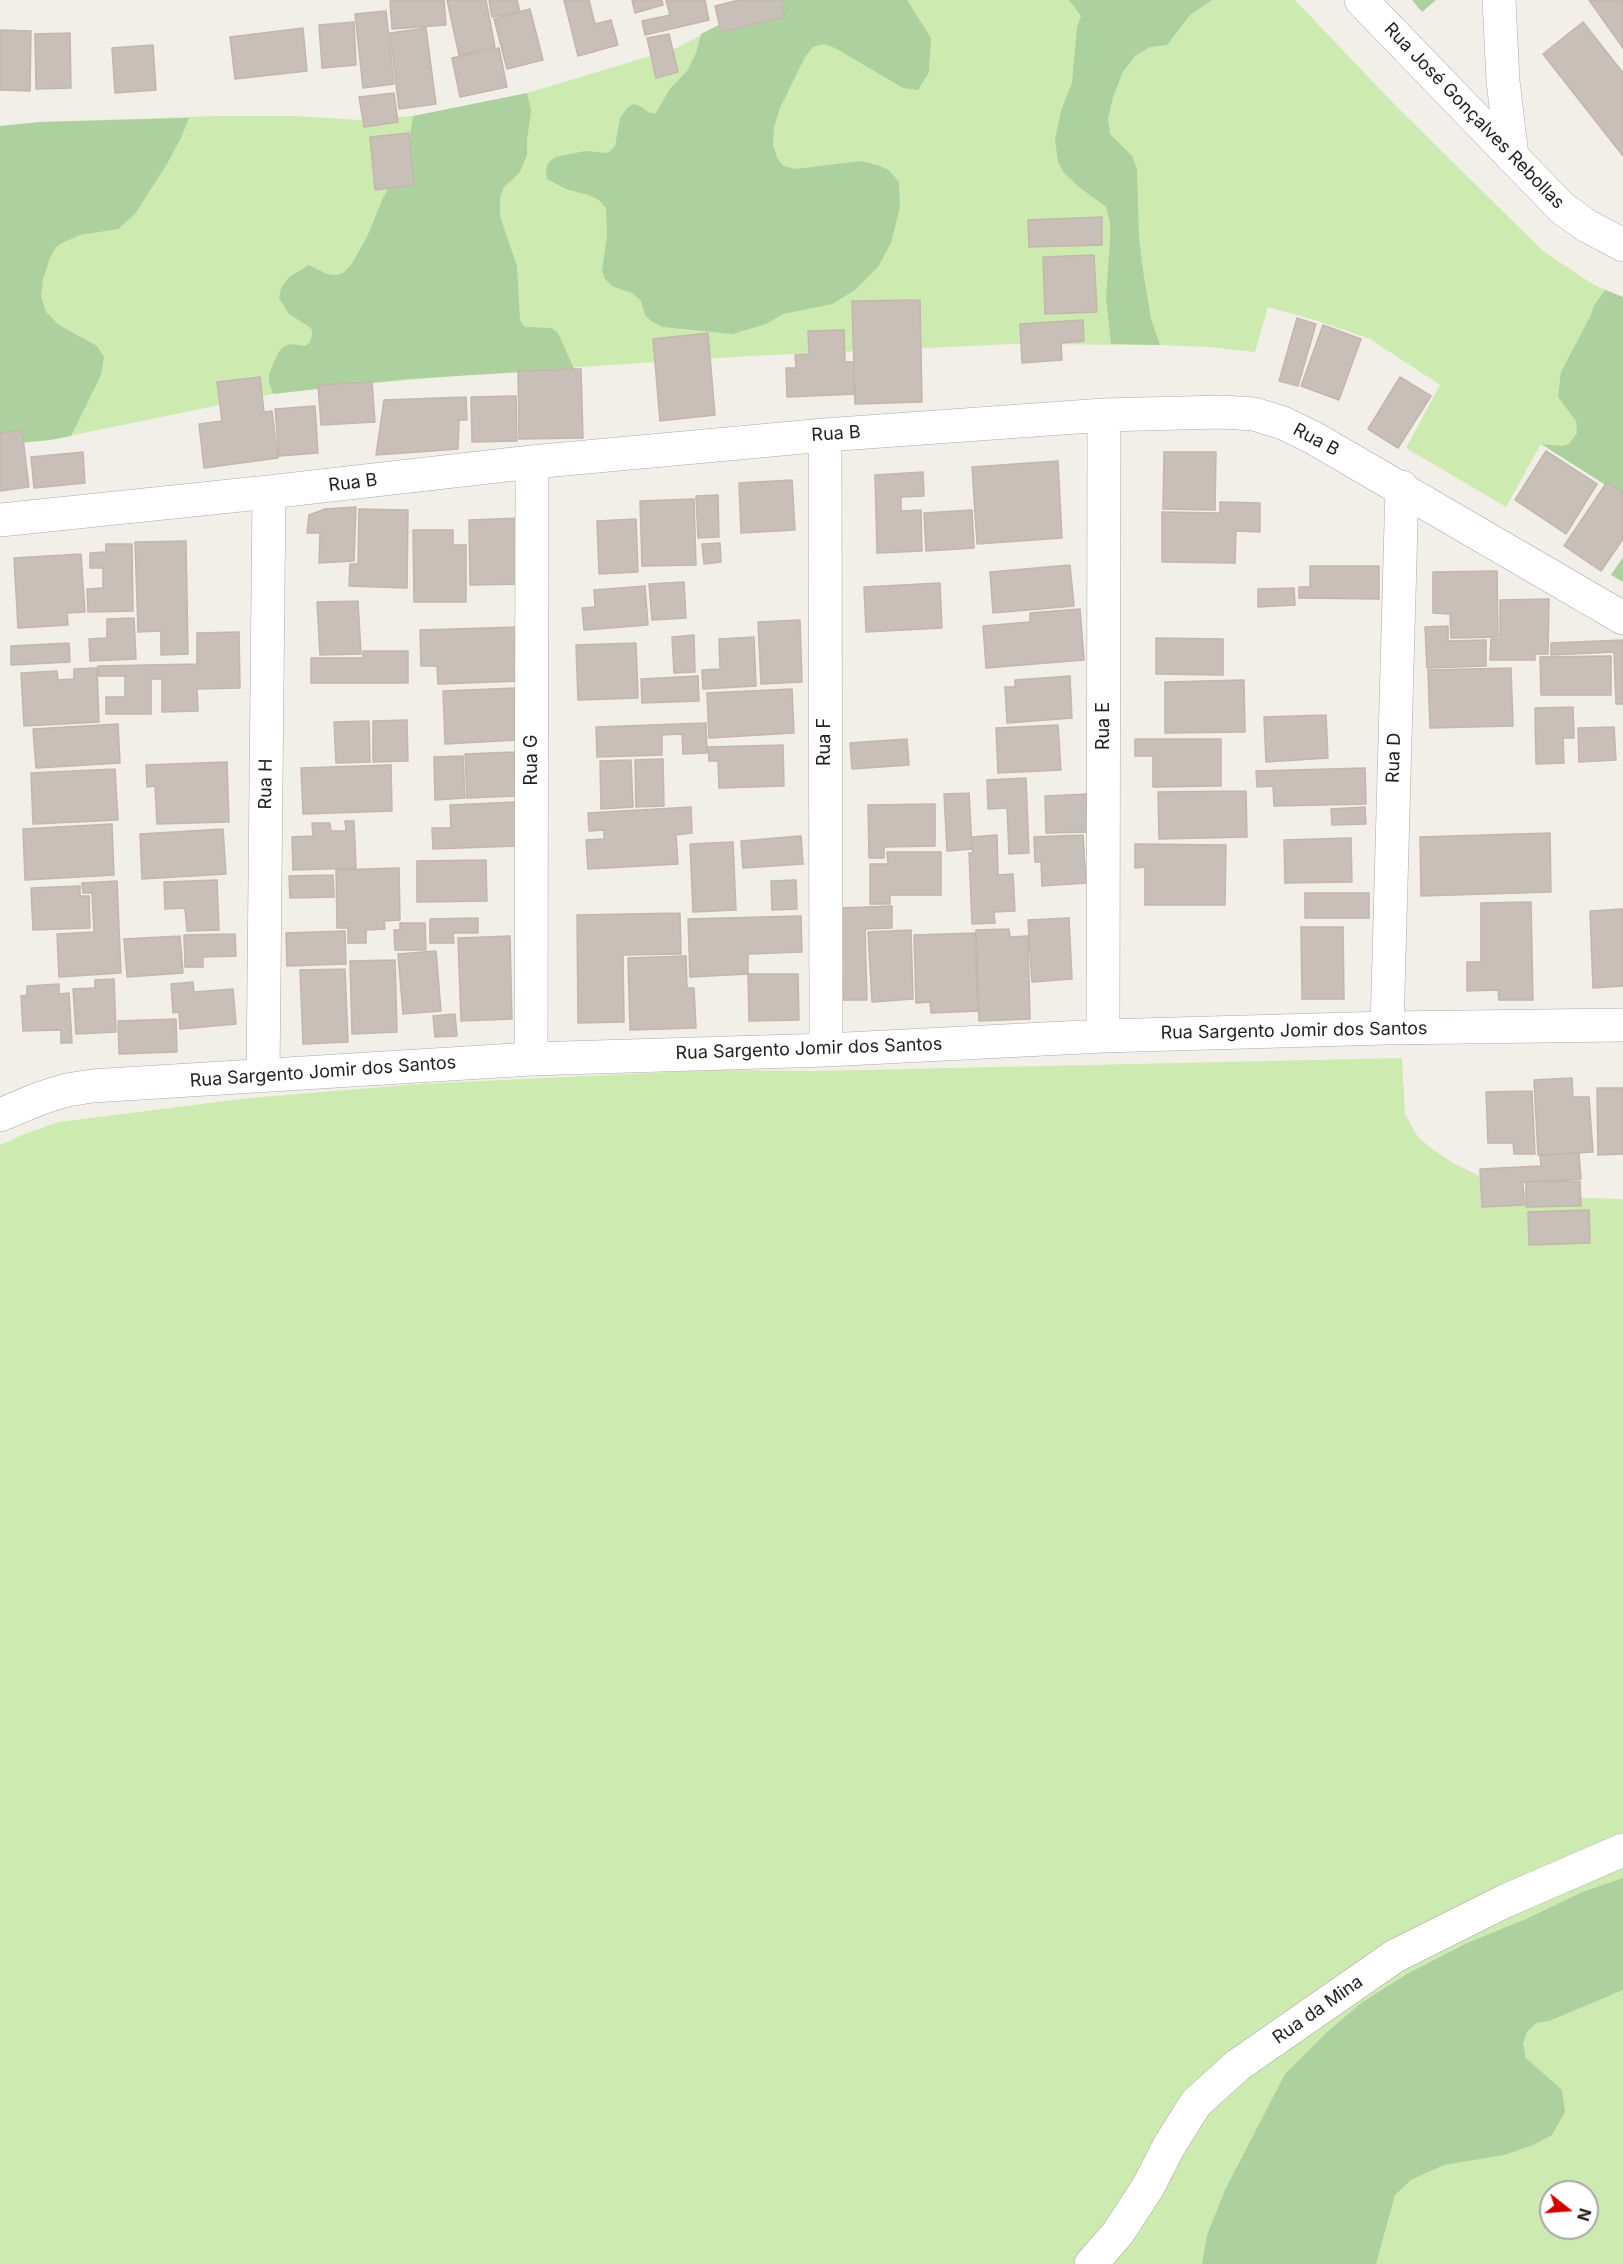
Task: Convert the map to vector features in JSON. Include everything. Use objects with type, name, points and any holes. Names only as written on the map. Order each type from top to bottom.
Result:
[{"type":"street","name":"Rua José Gonçalves Rebollas","points":[[1361,0],[1562,208],[1587,226],[1623,245]]},
{"type":"street","points":[[1499,0],[1503,81],[1512,157]]},
{"type":"street","name":"Rua B","points":[[0,520],[532,462],[825,435],[1104,415],[1221,412],[1254,414],[1283,423],[1312,437],[1402,487],[1623,618]]},
{"type":"street","name":"Rua E","points":[[1103,1036],[1104,415]]},
{"type":"street","name":"Rua F","points":[[825,435],[826,1050]]},
{"type":"street","name":"Rua G","points":[[531,1059],[532,462]]},
{"type":"street","name":"Rua D","points":[[1387,1028],[1402,487]]},
{"type":"street","name":"Rua H","points":[[263,1076],[269,492]]},
{"type":"street","name":"Rua Sargento Jomir dos Santos","points":[[0,1115],[40,1098],[84,1087],[531,1059],[826,1050],[1103,1036],[1387,1028],[1623,1025]]},
{"type":"street","name":"Rua da Mina","points":[[1091,2264],[1118,2233],[1148,2187],[1169,2146],[1196,2103],[1238,2065],[1395,1956],[1505,1901],[1623,1850]]},
{"type":"green space","points":[[759,0],[1295,0],[1396,106],[1543,251],[1594,285],[1623,297],[1623,496],[1541,444],[1506,507],[1406,448],[1440,385],[1370,339],[1268,307],[1255,352],[1160,345],[1013,344],[750,356],[488,373],[287,391],[50,440],[0,126],[40,122],[217,116],[294,116],[361,120],[423,115],[514,97],[677,48],[738,15]]},
{"type":"green space","points":[[759,0],[907,0],[931,38],[929,72],[918,90],[903,88],[835,48],[824,44],[813,47],[805,57],[780,108],[774,127],[773,145],[777,158],[783,166],[796,169],[860,161],[889,170],[899,182],[900,207],[891,243],[878,267],[855,290],[832,304],[783,314],[766,324],[732,334],[663,327],[652,322],[645,315],[641,301],[632,293],[612,286],[605,279],[602,271],[607,236],[606,208],[599,200],[566,189],[547,179],[547,165],[556,157],[585,151],[608,153],[615,146],[620,118],[628,107],[634,104],[655,114],[670,89],[687,71],[696,53],[701,34],[738,15]]},
{"type":"green space","points":[[1069,0],[1212,0],[1190,15],[1167,45],[1150,47],[1135,56],[1123,72],[1113,97],[1108,119],[1110,134],[1132,156],[1137,169],[1142,264],[1151,319],[1160,345],[1111,344],[1106,298],[1110,223],[1106,207],[1064,173],[1058,162],[1055,139],[1061,111],[1072,83],[1077,27],[1081,16]]},
{"type":"green space","points":[[1412,0],[1436,0],[1422,12]]},
{"type":"green space","points":[[527,93],[531,110],[527,155],[520,172],[504,187],[500,197],[500,216],[517,266],[520,320],[525,327],[552,328],[558,333],[574,369],[407,379],[273,394],[269,374],[278,353],[290,344],[305,346],[310,342],[312,335],[312,330],[289,314],[279,299],[281,288],[289,277],[309,265],[327,274],[336,275],[343,273],[351,265],[367,237],[383,198],[407,156],[413,116]]},
{"type":"green space","points":[[189,118],[167,164],[135,214],[118,229],[80,235],[64,242],[56,247],[50,258],[43,279],[41,296],[46,312],[59,325],[97,346],[104,357],[101,375],[71,436],[0,445],[0,126],[40,122]]},
{"type":"green space","points":[[1605,290],[1623,297],[1623,496],[1541,444],[1562,446],[1569,444],[1577,433],[1576,421],[1558,397],[1561,372],[1595,304]]},
{"type":"green space","points":[[1623,557],[1623,582],[1611,575]]},
{"type":"green space","points":[[1402,1058],[1405,1114],[1418,1137],[1453,1163],[1492,1182],[1535,1194],[1552,1197],[1623,1199],[1623,2264],[0,2264],[0,1145],[59,1122],[249,1098],[419,1084],[715,1070],[816,1071]]},
{"type":"green space","points":[[1623,1878],[1623,1990],[1549,2021],[1536,2023],[1527,2032],[1523,2043],[1526,2058],[1562,2090],[1565,2112],[1552,2135],[1533,2145],[1504,2155],[1444,2165],[1411,2180],[1395,2195],[1376,2264],[1202,2264],[1207,2235],[1225,2190],[1285,2074],[1325,2034],[1361,2003],[1407,1974],[1467,1943],[1526,1919],[1580,1893]]},
{"type":"building","points":[[444,0],[446,25],[392,29],[390,1]]},
{"type":"building","points":[[447,0],[486,0],[495,47],[459,55]]},
{"type":"building","points":[[489,0],[517,0],[520,12],[492,17]]},
{"type":"building","points":[[564,0],[589,0],[595,24],[611,20],[618,45],[578,56]]},
{"type":"building","points":[[632,0],[662,0],[663,5],[635,13]]},
{"type":"building","points":[[666,0],[705,0],[709,20],[645,35],[642,21],[670,15]]},
{"type":"building","points":[[739,0],[781,0],[785,17],[721,32],[715,6]]},
{"type":"building","points":[[1589,0],[1623,0],[1623,48]]},
{"type":"building","points":[[530,9],[543,60],[507,69],[494,19]]},
{"type":"building","points":[[386,11],[394,84],[363,88],[355,14]]},
{"type":"building","points":[[354,22],[356,65],[322,68],[319,25]]},
{"type":"building","points":[[1583,22],[1623,73],[1623,156],[1543,54]]},
{"type":"building","points":[[303,28],[307,71],[235,79],[230,37]]},
{"type":"building","points":[[426,28],[436,104],[399,109],[390,33]]},
{"type":"building","points":[[0,30],[31,31],[30,91],[0,90]]},
{"type":"building","points":[[70,33],[71,88],[36,89],[35,34]]},
{"type":"building","points":[[669,34],[678,72],[656,78],[647,38]]},
{"type":"building","points":[[153,45],[156,90],[115,93],[112,48]]},
{"type":"building","points":[[499,48],[507,87],[460,97],[452,58]]},
{"type":"building","points":[[394,93],[398,122],[364,127],[359,97]]},
{"type":"building","points":[[409,133],[414,185],[375,190],[370,137]]},
{"type":"building","points":[[1102,217],[1102,245],[1029,247],[1028,220]]},
{"type":"building","points":[[1094,255],[1097,312],[1045,314],[1043,257]]},
{"type":"building","points":[[920,300],[922,402],[855,404],[852,301]]},
{"type":"building","points":[[1297,318],[1316,324],[1298,386],[1279,381]]},
{"type":"building","points":[[1083,320],[1084,341],[1061,343],[1062,360],[1022,363],[1020,324]]},
{"type":"building","points":[[1323,325],[1361,339],[1339,400],[1301,386]]},
{"type":"building","points":[[844,330],[845,362],[854,362],[855,394],[787,397],[786,368],[796,368],[795,355],[809,354],[808,331]]},
{"type":"building","points":[[708,333],[715,415],[660,421],[653,339]]},
{"type":"building","points":[[581,369],[583,438],[519,439],[518,371]]},
{"type":"building","points":[[260,377],[264,412],[272,411],[278,458],[204,468],[199,424],[222,421],[217,382]]},
{"type":"building","points":[[1400,377],[1431,396],[1398,448],[1368,429]]},
{"type":"building","points":[[372,382],[375,422],[321,425],[318,385]]},
{"type":"building","points":[[516,396],[517,441],[472,442],[471,397]]},
{"type":"building","points":[[466,397],[467,420],[459,420],[458,449],[376,455],[384,400]]},
{"type":"building","points":[[315,406],[318,453],[279,456],[275,409]]},
{"type":"building","points":[[22,430],[29,487],[0,491],[0,433]]},
{"type":"building","points":[[1546,451],[1597,484],[1566,534],[1515,500]]},
{"type":"building","points":[[83,452],[85,483],[34,488],[31,457]]},
{"type":"building","points":[[1164,452],[1216,452],[1215,510],[1163,509]]},
{"type":"building","points":[[1058,461],[1062,538],[977,544],[972,467]]},
{"type":"building","points":[[923,472],[924,496],[901,497],[901,511],[921,510],[922,551],[877,553],[875,475]]},
{"type":"building","points":[[792,480],[795,530],[741,533],[739,483]]},
{"type":"building","points":[[1607,482],[1623,493],[1623,539],[1601,571],[1564,546]]},
{"type":"building","points":[[718,495],[719,537],[698,538],[696,496]]},
{"type":"building","points":[[694,499],[696,565],[642,566],[640,501]]},
{"type":"building","points":[[1220,502],[1260,503],[1260,532],[1236,531],[1235,563],[1162,562],[1162,512],[1220,513]]},
{"type":"building","points":[[356,507],[354,561],[319,563],[320,533],[307,533],[309,515],[325,509]]},
{"type":"building","points":[[359,509],[408,510],[407,588],[349,586],[350,564],[358,564]]},
{"type":"building","points":[[972,510],[974,548],[926,551],[924,513]]},
{"type":"building","points":[[523,518],[524,584],[470,585],[469,520]]},
{"type":"building","points":[[636,519],[638,572],[599,574],[597,521]]},
{"type":"building","points":[[413,530],[453,530],[453,545],[466,545],[466,602],[414,602]]},
{"type":"building","points":[[186,541],[188,654],[161,655],[161,631],[138,632],[135,542]]},
{"type":"building","points":[[720,543],[721,562],[704,564],[702,544]]},
{"type":"building","points":[[106,544],[132,544],[133,611],[88,612],[87,589],[103,588],[103,568],[90,568],[90,553],[106,552]]},
{"type":"building","points":[[81,554],[85,612],[67,613],[68,625],[18,628],[14,558]]},
{"type":"building","points":[[1070,565],[1074,606],[993,613],[990,572]]},
{"type":"building","points":[[1310,566],[1379,566],[1379,599],[1299,598],[1299,587],[1310,587]]},
{"type":"building","points":[[1497,571],[1498,637],[1451,638],[1450,614],[1433,613],[1433,572]]},
{"type":"building","points":[[684,582],[686,618],[652,620],[649,584]]},
{"type":"building","points":[[940,583],[942,628],[866,632],[864,587]]},
{"type":"building","points":[[645,586],[648,625],[584,630],[582,608],[595,607],[594,590]]},
{"type":"building","points":[[1294,588],[1295,605],[1258,607],[1258,589]]},
{"type":"building","points":[[1549,599],[1548,654],[1535,654],[1535,660],[1490,660],[1491,639],[1500,639],[1500,600]]},
{"type":"building","points":[[358,601],[361,654],[320,655],[317,602]]},
{"type":"building","points":[[1080,609],[1084,660],[986,668],[983,626],[1030,622],[1030,613]]},
{"type":"building","points":[[134,618],[136,659],[90,661],[89,639],[107,638],[107,619]]},
{"type":"building","points":[[800,620],[802,682],[761,684],[758,622]]},
{"type":"building","points":[[1448,626],[1448,641],[1486,640],[1486,666],[1427,668],[1425,627]]},
{"type":"building","points":[[519,627],[520,681],[438,684],[437,666],[421,666],[420,630]]},
{"type":"building","points":[[239,632],[240,688],[197,689],[198,711],[162,712],[162,679],[151,679],[151,714],[106,714],[106,697],[125,697],[125,676],[98,676],[98,666],[197,664],[197,633]]},
{"type":"building","points":[[694,635],[695,672],[674,673],[672,637]]},
{"type":"building","points":[[754,637],[756,686],[703,689],[702,670],[720,669],[719,639]]},
{"type":"building","points":[[1156,638],[1223,639],[1223,675],[1156,674]]},
{"type":"building","points":[[1623,640],[1623,704],[1616,704],[1614,652],[1551,655],[1551,643]]},
{"type":"building","points":[[69,643],[70,662],[11,665],[11,646]]},
{"type":"building","points":[[636,643],[638,698],[578,700],[576,645]]},
{"type":"building","points":[[363,651],[408,651],[408,683],[311,683],[311,658],[363,658]]},
{"type":"building","points":[[1611,656],[1611,695],[1541,695],[1540,657]]},
{"type":"building","points":[[97,668],[99,722],[24,726],[21,673],[57,671],[58,680],[74,679],[74,669]]},
{"type":"building","points":[[1511,668],[1513,726],[1430,728],[1428,670]]},
{"type":"building","points":[[698,676],[699,701],[642,703],[641,679]]},
{"type":"building","points":[[1070,676],[1072,718],[1007,723],[1005,687],[1015,687],[1015,680]]},
{"type":"building","points":[[1244,680],[1245,732],[1165,733],[1165,682]]},
{"type":"building","points":[[516,688],[518,740],[445,744],[443,691]]},
{"type":"building","points":[[792,689],[794,733],[709,738],[707,693]]},
{"type":"building","points":[[1573,707],[1574,738],[1563,738],[1564,763],[1536,764],[1535,708]]},
{"type":"building","points":[[1326,715],[1328,758],[1266,762],[1264,717]]},
{"type":"building","points":[[407,720],[408,761],[373,762],[373,721]]},
{"type":"building","points":[[369,721],[370,762],[336,763],[334,722]]},
{"type":"building","points":[[706,723],[707,753],[683,754],[682,734],[662,735],[662,755],[597,757],[596,727]]},
{"type":"building","points":[[118,724],[120,763],[36,768],[33,729]]},
{"type":"building","points":[[1058,725],[1061,770],[998,773],[996,728]]},
{"type":"building","points":[[1614,727],[1616,760],[1579,762],[1578,728]]},
{"type":"building","points":[[907,739],[909,765],[852,769],[850,743]]},
{"type":"building","points":[[1135,739],[1221,739],[1221,786],[1153,787],[1153,756],[1135,756]]},
{"type":"building","points":[[783,745],[784,786],[719,788],[718,761],[709,761],[708,747]]},
{"type":"building","points":[[514,752],[516,796],[467,798],[465,754]]},
{"type":"building","points":[[463,756],[465,798],[435,800],[434,757]]},
{"type":"building","points":[[663,759],[664,806],[636,807],[635,760]]},
{"type":"building","points":[[631,760],[633,807],[601,809],[600,761]]},
{"type":"building","points":[[227,762],[229,822],[157,824],[155,786],[147,787],[146,765]]},
{"type":"building","points":[[391,765],[392,811],[303,814],[301,768]]},
{"type":"building","points":[[1365,768],[1366,804],[1274,806],[1273,786],[1257,787],[1256,771]]},
{"type":"building","points":[[115,769],[118,820],[33,824],[31,773]]},
{"type":"building","points":[[1026,778],[1029,853],[1009,854],[1007,808],[988,809],[987,780]]},
{"type":"building","points":[[1246,791],[1247,837],[1159,839],[1158,792]]},
{"type":"building","points":[[969,793],[972,849],[947,851],[944,794]]},
{"type":"building","points":[[1089,794],[1090,832],[1046,833],[1045,796]]},
{"type":"building","points":[[515,802],[517,846],[433,849],[432,828],[451,828],[450,805]]},
{"type":"building","points":[[935,804],[935,846],[884,847],[884,858],[869,858],[868,805]]},
{"type":"building","points":[[691,807],[692,833],[676,835],[678,864],[588,869],[586,840],[604,839],[604,830],[589,831],[588,813]]},
{"type":"building","points":[[1365,807],[1366,824],[1332,825],[1331,809]]},
{"type":"building","points":[[345,821],[354,821],[356,868],[293,870],[292,837],[313,836],[312,823],[330,823],[331,831],[346,831]]},
{"type":"building","points":[[112,824],[114,875],[25,880],[23,829]]},
{"type":"building","points":[[223,829],[226,874],[142,879],[140,834]]},
{"type":"building","points":[[1550,833],[1551,892],[1421,896],[1420,837]]},
{"type":"building","points":[[997,835],[998,875],[1013,874],[1015,911],[994,912],[995,923],[972,924],[969,853],[973,853],[972,837]]},
{"type":"building","points":[[1083,835],[1086,883],[1042,886],[1041,862],[1035,862],[1034,837]]},
{"type":"building","points":[[801,836],[803,864],[743,868],[741,841]]},
{"type":"building","points":[[1351,838],[1352,882],[1285,883],[1284,840]]},
{"type":"building","points":[[733,842],[736,910],[693,912],[690,844]]},
{"type":"building","points":[[1135,844],[1226,845],[1225,905],[1145,905],[1145,867],[1135,868]]},
{"type":"building","points":[[887,852],[941,852],[941,895],[890,895],[890,904],[870,904],[870,864],[888,864]]},
{"type":"building","points":[[486,860],[487,901],[417,902],[417,861]]},
{"type":"building","points":[[399,868],[400,920],[384,921],[385,929],[366,930],[366,943],[348,943],[348,928],[337,928],[336,870]]},
{"type":"building","points":[[333,875],[334,897],[290,898],[289,876]]},
{"type":"building","points":[[217,880],[219,930],[187,931],[185,908],[165,909],[164,882]]},
{"type":"building","points":[[796,880],[797,909],[772,910],[771,881]]},
{"type":"building","points":[[117,881],[121,973],[59,977],[57,934],[94,932],[92,893],[83,893],[82,883]]},
{"type":"building","points":[[80,886],[80,896],[89,896],[90,928],[33,930],[31,888]]},
{"type":"building","points":[[1305,893],[1369,893],[1369,918],[1305,918]]},
{"type":"building","points":[[1531,902],[1533,1000],[1499,1000],[1498,990],[1467,991],[1467,962],[1481,962],[1481,903]]},
{"type":"building","points":[[892,906],[892,928],[865,929],[867,1000],[843,1000],[841,908]]},
{"type":"building","points":[[1623,909],[1623,986],[1593,988],[1590,911]]},
{"type":"building","points":[[680,913],[681,954],[623,955],[624,1022],[578,1023],[577,915]]},
{"type":"building","points":[[801,916],[802,952],[748,954],[748,974],[690,977],[688,919]]},
{"type":"building","points":[[478,918],[478,933],[453,933],[454,943],[430,943],[430,919]]},
{"type":"building","points":[[1069,918],[1072,979],[1032,982],[1028,920]]},
{"type":"building","points":[[400,923],[425,923],[426,950],[395,950],[394,930],[400,930]]},
{"type":"building","points":[[1301,927],[1343,927],[1344,999],[1302,999]]},
{"type":"building","points":[[1009,929],[1010,937],[1028,936],[1030,1019],[979,1021],[976,930]]},
{"type":"building","points":[[911,930],[913,999],[872,1002],[868,932]]},
{"type":"building","points":[[345,931],[346,964],[287,966],[286,933]]},
{"type":"building","points":[[975,933],[978,1011],[931,1013],[930,1002],[916,1003],[914,935]]},
{"type":"building","points":[[235,934],[236,956],[203,957],[203,967],[185,967],[184,935]]},
{"type":"building","points":[[180,936],[183,973],[127,977],[124,939]]},
{"type":"building","points":[[510,936],[512,1019],[461,1021],[458,938]]},
{"type":"building","points":[[436,951],[441,1011],[403,1014],[398,954]]},
{"type":"building","points":[[686,956],[687,988],[694,988],[696,1028],[630,1030],[628,958]]},
{"type":"building","points":[[395,960],[397,1032],[352,1034],[350,961]]},
{"type":"building","points":[[345,969],[348,1042],[303,1044],[300,970]]},
{"type":"building","points":[[748,974],[798,974],[799,1020],[749,1021]]},
{"type":"building","points":[[114,979],[116,1032],[76,1034],[73,989],[95,988],[95,980]]},
{"type":"building","points":[[193,982],[194,992],[233,989],[236,1024],[180,1029],[179,1012],[173,1013],[171,984]]},
{"type":"building","points":[[59,984],[59,994],[69,993],[72,1043],[61,1043],[61,1030],[23,1031],[21,996],[27,995],[27,986]]},
{"type":"building","points":[[455,1014],[457,1036],[435,1037],[433,1016]]},
{"type":"building","points":[[176,1019],[177,1052],[119,1054],[118,1021]]},
{"type":"building","points":[[1572,1078],[1573,1097],[1589,1097],[1593,1152],[1538,1155],[1534,1080]]},
{"type":"building","points":[[1597,1088],[1623,1088],[1623,1154],[1598,1155]]},
{"type":"building","points":[[1532,1091],[1535,1154],[1514,1154],[1513,1143],[1488,1143],[1486,1092]]},
{"type":"building","points":[[1579,1153],[1581,1179],[1523,1182],[1524,1205],[1482,1207],[1480,1169],[1541,1166],[1540,1155]]},
{"type":"building","points":[[1580,1181],[1581,1206],[1526,1207],[1526,1182]]},
{"type":"building","points":[[1589,1210],[1590,1243],[1529,1245],[1528,1212]]}]
